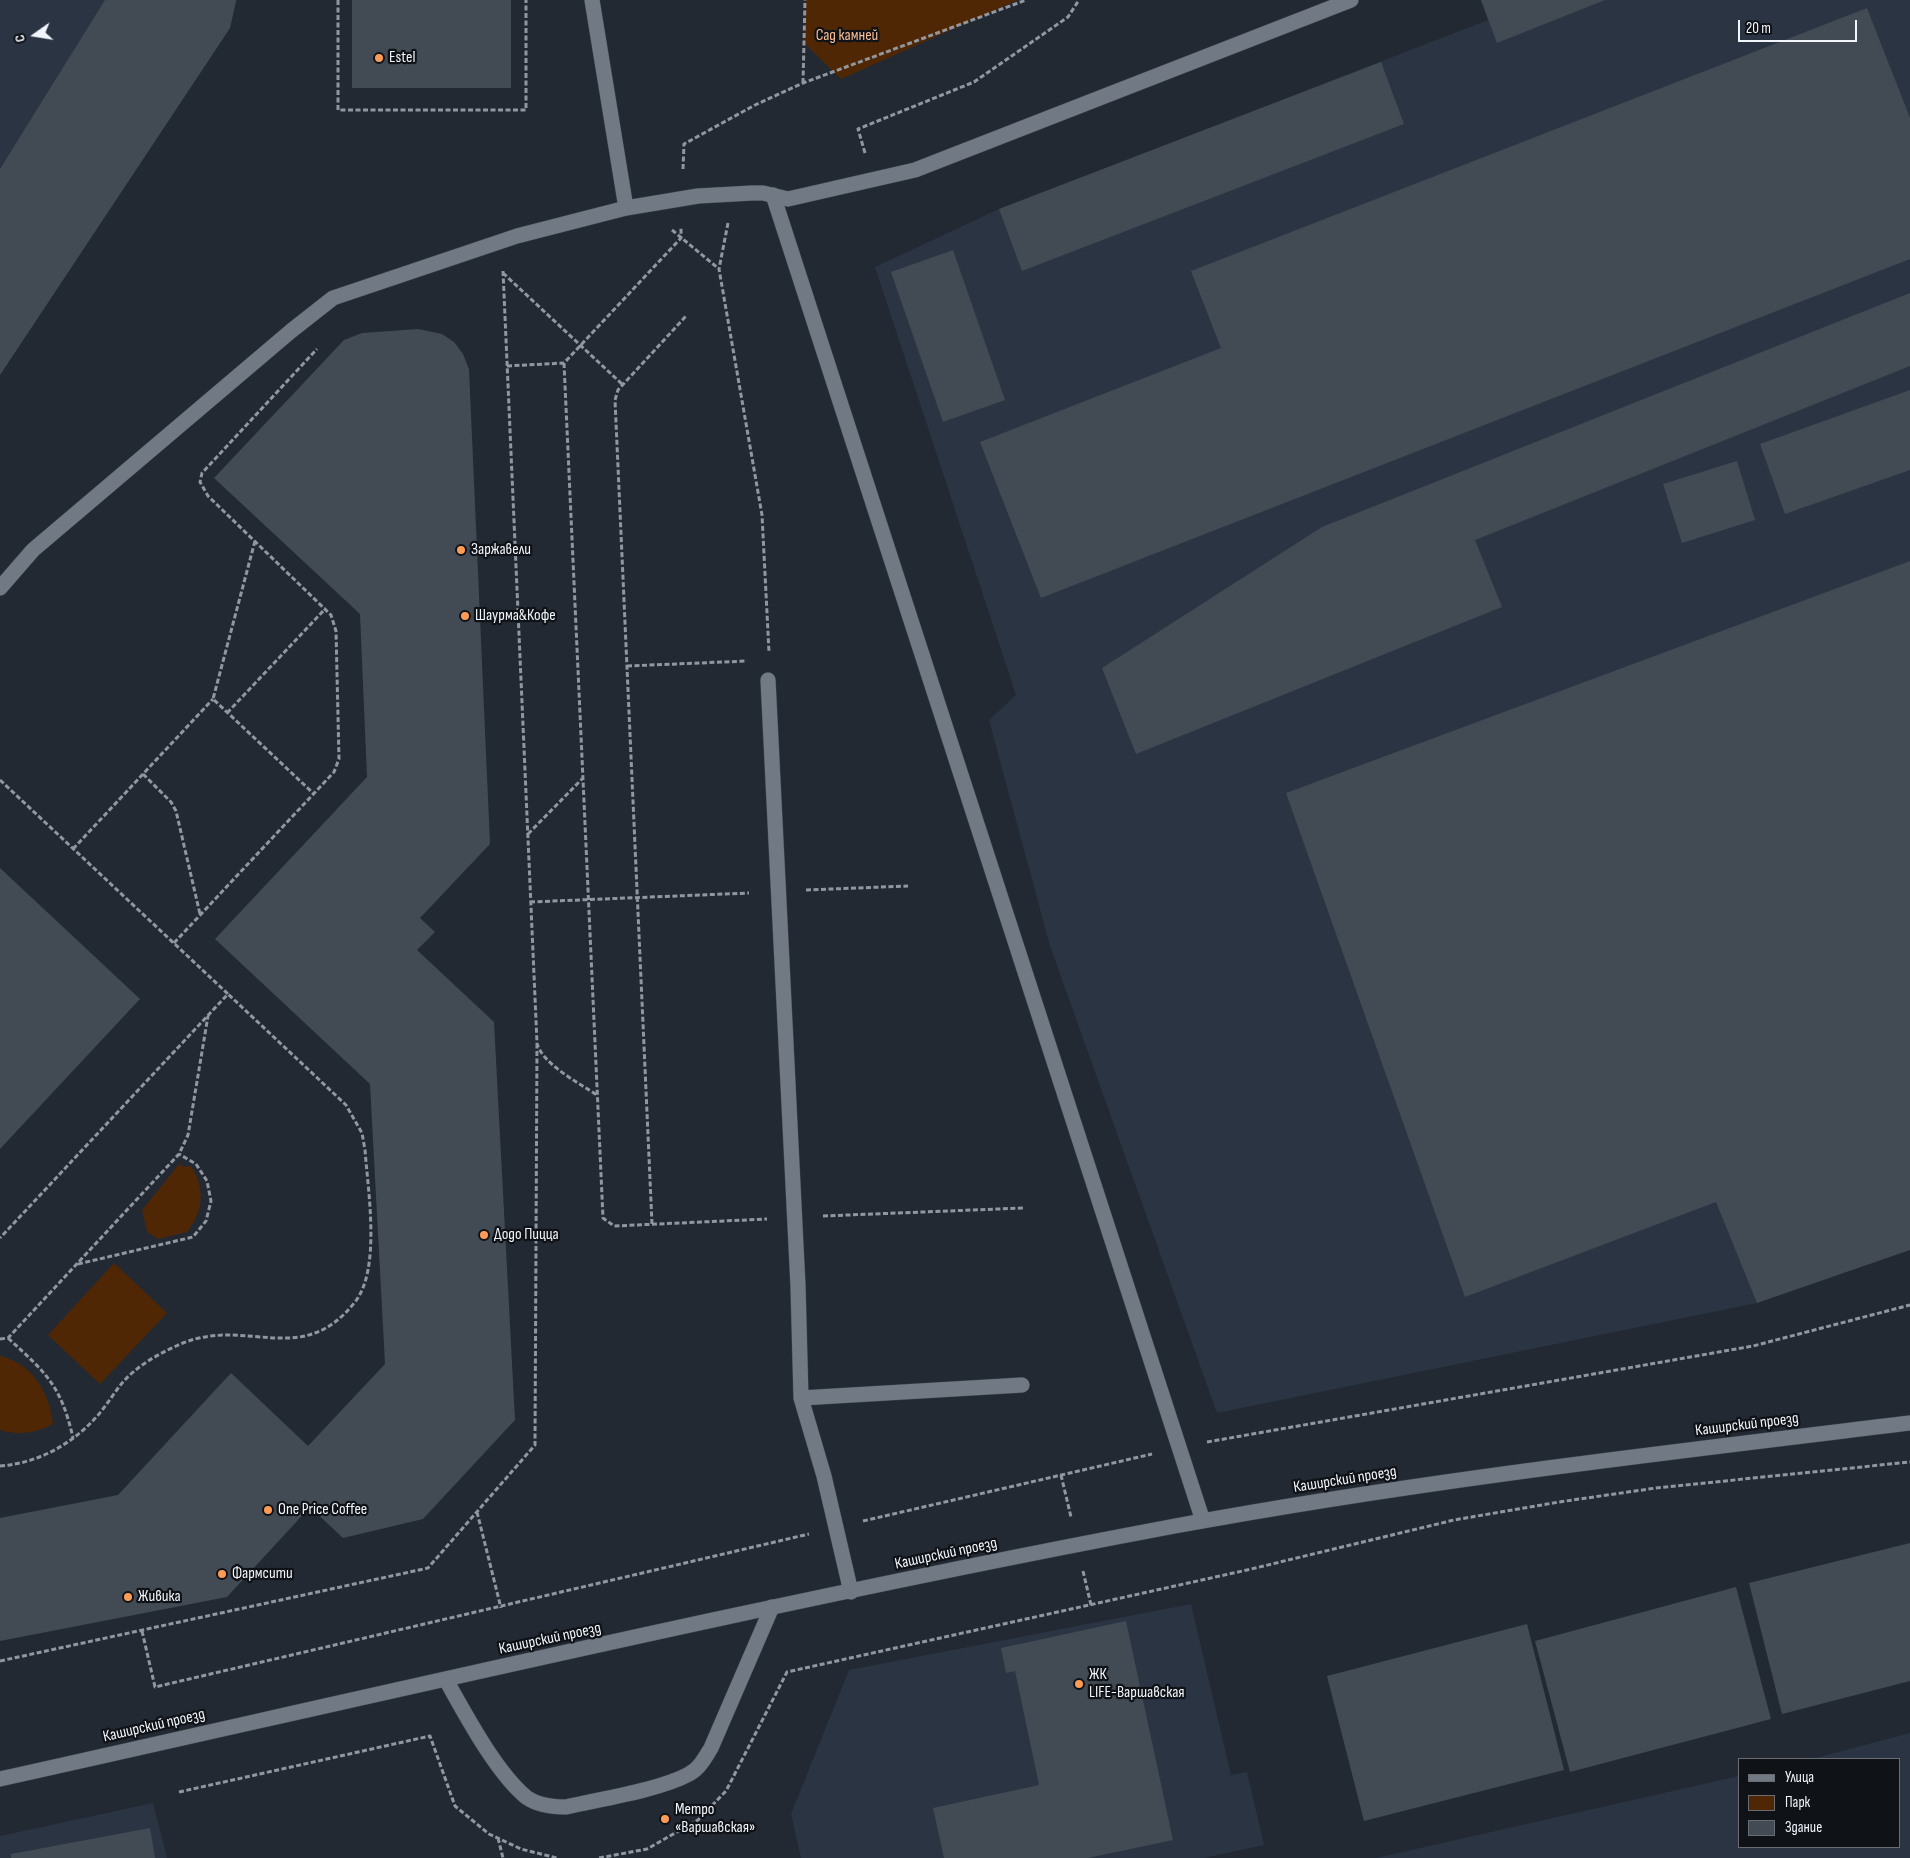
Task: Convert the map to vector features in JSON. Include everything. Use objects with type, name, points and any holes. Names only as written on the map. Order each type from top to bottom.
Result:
[{"type":"street","points":[[592,0],[626,208]]},
{"type":"street","points":[[0,588],[33,550],[291,331],[333,298],[517,236],[626,208],[682,198],[763,193],[788,199],[915,170],[1351,0]]},
{"type":"street","points":[[773,195],[1203,1521]]},
{"type":"street","points":[[768,680],[801,1398],[824,1476],[851,1592]]},
{"type":"street","points":[[801,1398],[1022,1385]]},
{"type":"street","name":"Каширский проезд","points":[[0,1779],[772,1607],[1203,1521],[1504,1473],[1910,1423]]},
{"type":"street","points":[[446,1680],[492,1756],[527,1798],[551,1807],[566,1807],[669,1783],[690,1774],[703,1761],[711,1748],[772,1607]]},
{"type":"path","points":[[338,0],[338,110],[526,110],[526,0]]},
{"type":"path","points":[[803,83],[805,0]]},
{"type":"path","points":[[507,366],[564,363],[681,238],[684,144],[754,105],[803,83],[1026,0]]},
{"type":"path","points":[[865,155],[858,129],[974,82],[1068,17],[1079,0]]},
{"type":"path","points":[[729,217],[719,269],[762,515],[770,661]]},
{"type":"path","points":[[666,225],[719,269]]},
{"type":"path","points":[[0,1660],[428,1568],[535,1445],[537,1043],[502,266]]},
{"type":"path","points":[[496,267],[623,385]]},
{"type":"path","points":[[652,1224],[616,400],[618,390],[687,315]]},
{"type":"path","points":[[174,943],[334,772],[341,750],[336,631],[331,615],[326,608],[203,490],[200,482],[202,473],[324,342]]},
{"type":"path","points":[[564,363],[603,1218],[614,1226],[1023,1208]]},
{"type":"path","points":[[73,849],[213,699],[254,541]]},
{"type":"path","points":[[227,714],[326,608]]},
{"type":"path","points":[[627,666],[751,661]]},
{"type":"path","points":[[213,699],[314,794]]},
{"type":"path","points":[[143,774],[171,802],[176,811],[200,915]]},
{"type":"path","points":[[528,834],[583,778]]},
{"type":"path","points":[[0,780],[346,1105],[362,1133],[365,1150],[371,1255],[365,1285],[357,1300],[341,1318],[313,1334],[283,1340],[256,1335],[220,1335],[185,1342],[152,1358],[124,1381],[96,1417],[73,1438],[28,1462],[0,1466]]},
{"type":"path","points":[[530,902],[589,900]]},
{"type":"path","points":[[0,1238],[228,994]]},
{"type":"path","points":[[0,1339],[8,1338],[179,1154],[188,1135],[208,1015]]},
{"type":"path","points":[[537,1043],[539,1050],[546,1060],[597,1096]]},
{"type":"path","points":[[76,1265],[193,1237],[206,1221],[211,1201],[207,1181],[196,1164],[179,1154]]},
{"type":"path","points":[[142,1630],[155,1687],[501,1608],[1178,1447],[1753,1346],[1910,1305]]},
{"type":"path","points":[[8,1338],[48,1374],[67,1413],[73,1438]]},
{"type":"path","points":[[599,1858],[614,1857],[647,1849],[698,1820],[726,1791],[787,1672],[1247,1570],[1454,1520],[1656,1488],[1910,1462]]},
{"type":"path","points":[[477,1511],[501,1608]]},
{"type":"path","points":[[179,1792],[430,1736],[454,1806],[489,1834],[521,1849],[557,1858]]},
{"type":"path","points":[[498,1838],[503,1858]]},
{"type":"shaded area","points":[[0,0],[237,0],[230,28],[0,375]]},
{"type":"shaded area","points":[[1481,0],[1910,0],[1910,1245],[1757,1303],[1217,1413],[1050,946],[989,720],[1016,695],[875,267],[999,209],[1488,20]]},
{"type":"shaded area","points":[[1191,1604],[1231,1775],[1247,1772],[1264,1845],[1204,1858],[801,1858],[791,1814],[849,1670]]},
{"type":"shaded area","points":[[1910,1733],[1910,1858],[1376,1858],[1738,1776],[1738,1848],[1900,1848],[1900,1758],[1816,1758]]},
{"type":"shaded area","points":[[153,1803],[167,1858],[0,1858],[0,1836]]},
{"type":"green space","name":"Сад камней","points":[[806,0],[1018,0],[841,79],[804,43]]},
{"type":"green space","points":[[180,1163],[183,1167],[191,1166],[199,1183],[201,1199],[197,1216],[187,1232],[158,1239],[147,1232],[142,1210]]},
{"type":"green space","points":[[114,1263],[167,1313],[100,1384],[48,1335]]},
{"type":"green space","points":[[0,1356],[21,1365],[30,1372],[48,1401],[53,1424],[27,1433],[0,1430]]},
{"type":"building","points":[[105,0],[236,0],[230,28],[0,375],[0,169]]},
{"type":"building","points":[[352,0],[511,0],[511,88],[352,88]]},
{"type":"building","points":[[1481,0],[1605,0],[1497,43]]},
{"type":"building","points":[[1867,8],[1910,118],[1910,259],[1041,598],[980,442],[1221,348],[1191,271]]},
{"type":"building","points":[[1381,62],[1404,124],[1022,271],[999,209]]},
{"type":"building","points":[[953,250],[1005,400],[943,422],[891,272]]},
{"type":"building","points":[[1910,293],[1910,366],[1475,540],[1502,607],[1136,754],[1102,668],[1322,527]]},
{"type":"building","points":[[418,329],[442,334],[454,342],[463,354],[469,369],[490,844],[420,918],[435,932],[417,950],[494,1022],[515,1420],[423,1519],[343,1538],[310,1507],[227,1597],[0,1641],[0,1518],[118,1495],[231,1373],[308,1446],[385,1364],[370,1084],[215,939],[367,777],[360,614],[214,478],[344,340],[362,333]]},
{"type":"building","points":[[1910,390],[1910,470],[1785,514],[1760,444]]},
{"type":"building","points":[[1737,461],[1755,520],[1682,543],[1663,484]]},
{"type":"building","points":[[1910,561],[1910,1250],[1757,1303],[1716,1202],[1465,1297],[1286,793]]},
{"type":"building","points":[[0,868],[140,999],[0,1149]]},
{"type":"building","points":[[1910,1543],[1910,1681],[1782,1714],[1749,1583]]},
{"type":"building","points":[[1736,1587],[1771,1719],[1570,1772],[1535,1641]]},
{"type":"building","points":[[1126,1621],[1173,1840],[1088,1858],[944,1858],[933,1808],[1039,1785],[1015,1671],[1006,1673],[1001,1648]]},
{"type":"building","points":[[1527,1624],[1564,1770],[1364,1821],[1327,1676]]},
{"type":"building","points":[[150,1828],[155,1858],[11,1858],[11,1854]]},
{"type":"place","name":"Estel","points":[[379,58]]},
{"type":"place","name":"Заржавели","points":[[461,550]]},
{"type":"place","name":"Шаурма&Кофе","points":[[465,616]]},
{"type":"place","name":"Додо Пицца","points":[[484,1235]]},
{"type":"place","name":"One Price Coffee","points":[[268,1510]]},
{"type":"place","name":"Фармсити","points":[[222,1574]]},
{"type":"place","name":"Живика","points":[[128,1597]]},
{"type":"place","name":"ЖК LIFE-Варшавская","points":[[1079,1684]]},
{"type":"place","name":"Метро «Варшавская»","points":[[665,1819]]}]
